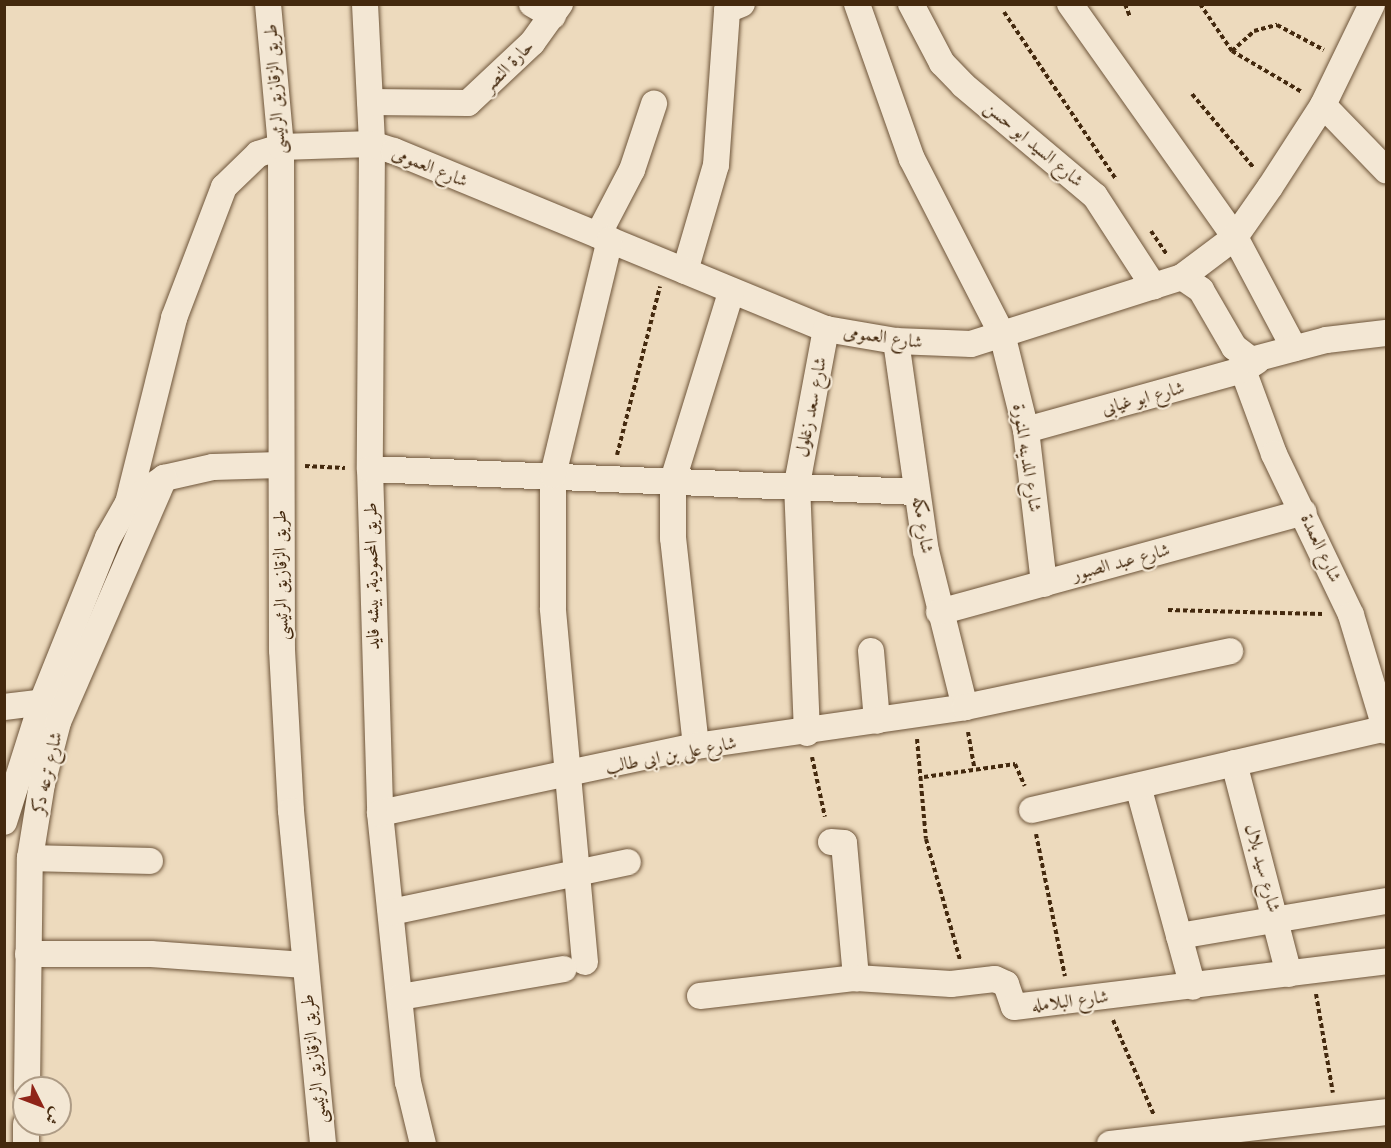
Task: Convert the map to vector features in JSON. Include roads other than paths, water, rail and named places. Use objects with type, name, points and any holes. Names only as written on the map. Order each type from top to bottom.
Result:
[{"type":"street","name":"طريق الزقازيق الرئيسى","points":[[268,4],[289,147],[280,465],[282,650],[305,965],[323,1143]]},
{"type":"street","name":"طريق المحمودية, بيشه فايد","points":[[365,4],[370,102],[366,144],[370,469],[380,813],[408,1082],[423,1143]]},
{"type":"street","points":[[676,268],[716,165],[727,12],[742,4]]},
{"type":"street","name":"شارع المدينه المنورة","points":[[857,4],[912,159],[1002,334],[1026,430],[1044,584]]},
{"type":"street","name":"شارع السيد ابو حسن","points":[[911,4],[942,63],[963,85],[1095,196],[1154,287]]},
{"type":"street","points":[[1070,4],[1235,237],[1294,348]]},
{"type":"street","name":"شارع العمومى","points":[[366,144],[604,238],[730,293],[826,329],[896,341],[971,344],[1182,277],[1235,237],[1323,105],[1372,4]]},
{"type":"street","name":"حارة النصر","points":[[370,102],[468,103],[487,91],[548,8]]},
{"type":"street","points":[[400,997],[575,966],[575,870],[565,777],[553,608],[553,475],[604,238],[632,170],[654,104]]},
{"type":"street","points":[[1323,105],[1386,170]]},
{"type":"street","points":[[128,502],[174,318],[224,187],[258,154],[289,147],[366,144]]},
{"type":"street","points":[[1182,277],[1201,290],[1239,353],[1250,365],[1294,348],[1386,333]]},
{"type":"street","points":[[696,746],[673,538],[673,480],[730,293]]},
{"type":"street","name":"شارع سعد زغلول","points":[[807,733],[796,484],[826,329]]},
{"type":"street","name":"شارع مكه","points":[[896,341],[917,492],[939,612],[965,707]]},
{"type":"street","name":"شارع ابو غيابى","points":[[1026,430],[1250,365]]},
{"type":"street","name":"شارع العمدة","points":[[1250,365],[1258,417],[1351,615],[1386,729]]},
{"type":"street","name":"شارع ترعه دكر","points":[[4,822],[42,702],[108,538],[128,502],[164,478],[213,467],[280,465]]},
{"type":"street","points":[[370,469],[796,484],[917,492]]},
{"type":"street","name":"شارع ترعه دكر","points":[[27,1076],[30,858],[58,722],[164,478]]},
{"type":"street","name":"شارع عبد الصبور","points":[[939,612],[1304,512]]},
{"type":"street","points":[[871,651],[877,721]]},
{"type":"street","name":"شارع على بن ابى طالب","points":[[380,813],[565,777],[696,746],[807,733],[965,707],[1230,651]]},
{"type":"street","points":[[4,707],[42,702]]},
{"type":"street","points":[[1032,810],[1386,729]]},
{"type":"street","name":"شارع سيد بلال","points":[[1234,763],[1277,921],[1301,972]]},
{"type":"street","points":[[1138,786],[1193,987]]},
{"type":"street","points":[[831,842],[844,843],[856,978]]},
{"type":"street","points":[[30,858],[150,861]]},
{"type":"street","points":[[391,912],[575,870],[628,862]]},
{"type":"street","points":[[1179,936],[1386,901]]},
{"type":"street","points":[[28,954],[152,954],[305,965]]},
{"type":"street","name":"شارع البلامله","points":[[700,996],[856,978],[951,984],[995,979],[1006,984],[1014,1008],[1386,962]]},
{"type":"street","points":[[1110,1143],[1386,1112]]}]
